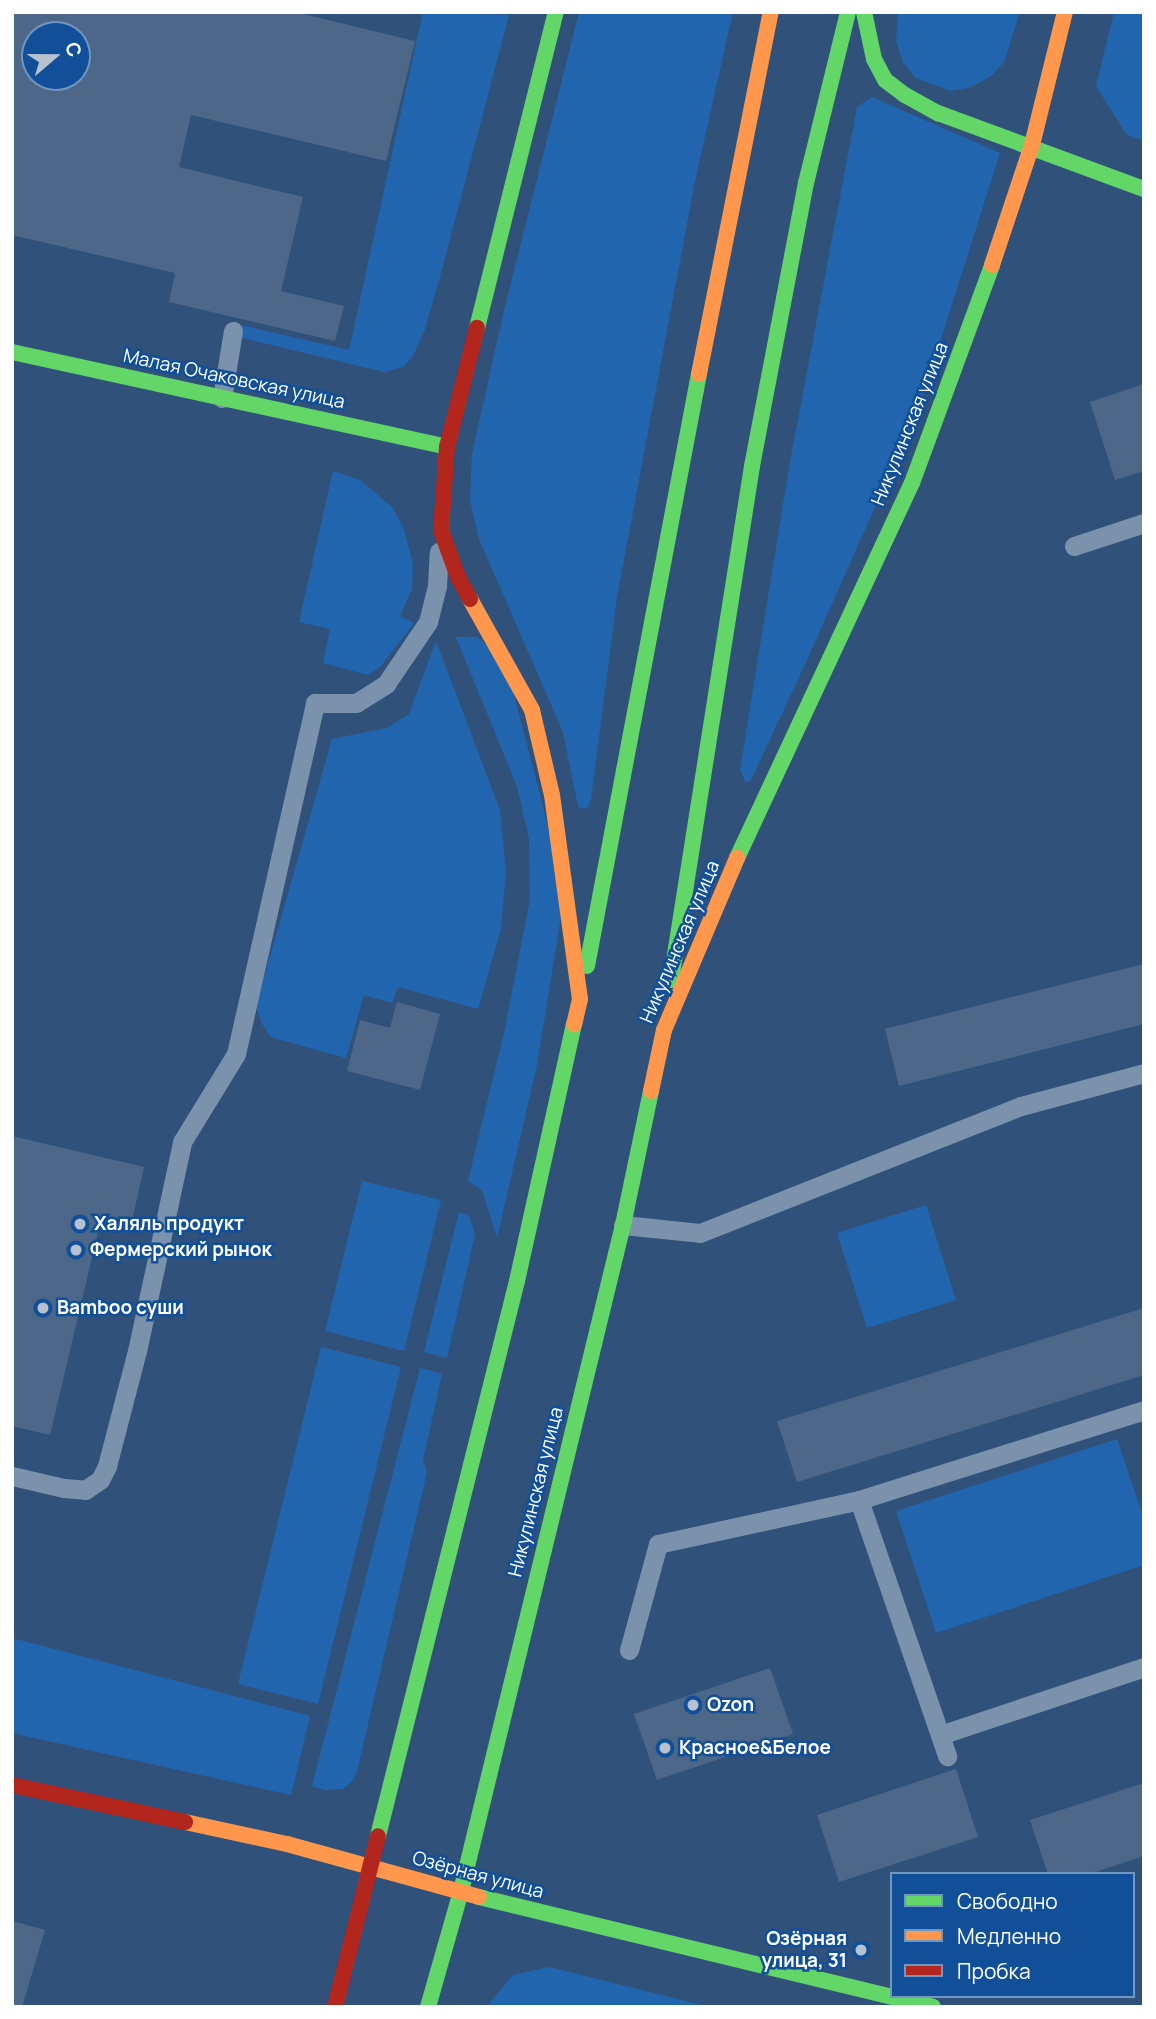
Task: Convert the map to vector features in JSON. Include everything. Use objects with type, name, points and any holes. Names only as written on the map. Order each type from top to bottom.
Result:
[{"type":"main road","points":[[556,12],[447,447],[441,530],[458,577],[532,710],[552,796],[580,999]]},
{"type":"main road","points":[[335,2007],[517,1281],[580,999],[736,178],[771,12]]},
{"type":"main road","points":[[664,1030],[699,786],[752,466],[806,183],[848,12]]},
{"type":"main road","points":[[864,12],[874,59],[886,80],[905,95],[938,113],[1032,145],[1144,189]]},
{"type":"main road","name":"Никулинская улица","points":[[428,2007],[461,1891],[623,1226],[664,1030],[754,819],[912,483],[965,345],[1032,145],[1065,12]]},
{"type":"main road","name":"Малая Очаковская улица","points":[[12,352],[447,447]]},
{"type":"main road","name":"Озёрная улица","points":[[15,1788],[287,1844],[555,1918],[883,2001],[933,2007]]},
{"type":"lane","points":[[222,398],[233,331]]},
{"type":"lane","points":[[1074,546],[1144,523]]},
{"type":"lane","points":[[12,1476],[85,1490],[100,1480],[107,1466],[137,1351],[182,1142],[236,1054],[315,703],[356,702],[386,684],[428,622],[437,586],[441,530]]},
{"type":"lane","points":[[623,1226],[700,1233],[1021,1106],[1144,1073]]},
{"type":"lane","points":[[629,1650],[658,1544],[859,1500],[1144,1409]]},
{"type":"lane","points":[[859,1500],[947,1756]]},
{"type":"lane","points":[[940,1735],[1144,1667]]},
{"type":"shaded area","points":[[423,12],[509,15],[441,273],[425,329],[413,356],[403,367],[384,372],[234,336],[236,324],[349,350]]},
{"type":"shaded area","points":[[579,12],[733,12],[695,181],[617,597],[591,799],[588,807],[583,809],[578,806],[563,732],[479,539],[470,500],[472,454],[502,319]]},
{"type":"shaded area","points":[[898,12],[1020,12],[1004,62],[990,77],[969,88],[951,91],[916,78],[903,62],[896,41]]},
{"type":"shaded area","points":[[1114,12],[1144,12],[1144,141],[1126,134],[1096,86]]},
{"type":"shaded area","points":[[872,97],[1000,153],[919,408],[807,660],[751,780],[746,783],[740,770],[789,467],[857,107]]},
{"type":"shaded area","points":[[333,471],[360,480],[393,508],[404,529],[413,564],[412,589],[400,616],[414,623],[381,666],[368,675],[323,663],[330,629],[299,622]]},
{"type":"shaded area","points":[[456,637],[478,637],[506,664],[565,891],[537,1065],[497,1238],[482,1190],[468,1181],[504,1033],[530,899],[529,838],[517,787]]},
{"type":"shaded area","points":[[436,641],[500,810],[506,873],[501,928],[478,1009],[398,987],[392,1003],[364,995],[346,1058],[271,1037],[261,1022],[256,1006],[332,739],[387,728],[409,714]]},
{"type":"shaded area","points":[[362,1181],[441,1200],[404,1351],[325,1331]]},
{"type":"shaded area","points":[[926,1205],[956,1300],[867,1328],[837,1233]]},
{"type":"shaded area","points":[[459,1212],[469,1216],[475,1234],[447,1358],[424,1352]]},
{"type":"shaded area","points":[[321,1347],[401,1367],[318,1704],[238,1684]]},
{"type":"shaded area","points":[[420,1368],[442,1374],[423,1460],[427,1472],[357,1771],[353,1780],[343,1789],[325,1790],[312,1786]]},
{"type":"shaded area","points":[[1117,1439],[1144,1519],[1144,1565],[936,1633],[896,1511]]},
{"type":"shaded area","points":[[12,1638],[310,1716],[291,1795],[12,1733]]},
{"type":"shaded area","points":[[549,1967],[710,2007],[486,2007],[513,1975]]},
{"type":"building","points":[[12,12],[295,12],[415,41],[386,161],[191,115],[179,167],[303,197],[281,291],[344,306],[335,341],[169,302],[175,273],[12,235]]},
{"type":"building","points":[[1144,384],[1144,471],[1115,480],[1090,402]]},
{"type":"building","points":[[1144,964],[1144,1024],[899,1086],[885,1029]]},
{"type":"building","points":[[397,1002],[440,1014],[420,1090],[347,1071],[360,1020],[390,1028]]},
{"type":"building","points":[[12,1136],[144,1167],[132,1221],[102,1215],[50,1435],[12,1426]]},
{"type":"building","points":[[1144,1308],[1144,1375],[797,1482],[777,1421]]},
{"type":"building","points":[[770,1668],[793,1734],[657,1780],[634,1714]]},
{"type":"building","points":[[956,1769],[978,1837],[839,1882],[817,1815]]},
{"type":"building","points":[[1144,1783],[1144,1856],[1095,1872],[1047,1872],[1030,1820]]},
{"type":"building","points":[[12,1921],[45,1930],[22,2007],[12,2007]]},
{"type":"traffic: fast","points":[[477,328],[556,12]]},
{"type":"traffic: fast","points":[[671,980],[752,466],[806,183],[848,12]]},
{"type":"traffic: fast","points":[[864,12],[874,59],[885,80],[905,95],[938,113],[1144,189]]},
{"type":"traffic: fast","points":[[737,858],[912,483],[992,265]]},
{"type":"traffic: fast","points":[[12,352],[447,447]]},
{"type":"traffic: fast","points":[[587,966],[699,374]]},
{"type":"traffic: fast","points":[[378,1836],[517,1281],[574,1024]]},
{"type":"traffic: fast","points":[[428,2007],[461,1891],[623,1225],[651,1091]]},
{"type":"traffic: fast","points":[[479,1897],[890,1997]]},
{"type":"traffic: fast","points":[[896,1998],[933,2007]]},
{"type":"traffic: slow","points":[[699,374],[771,12]]},
{"type":"traffic: slow","points":[[992,265],[1032,145],[1065,12]]},
{"type":"traffic: slow","points":[[470,599],[532,710],[552,795],[580,999],[574,1024]]},
{"type":"traffic: slow","points":[[651,1091],[664,1030],[737,858]]},
{"type":"traffic: slow","points":[[185,1822],[287,1844],[479,1897]]},
{"type":"traffic: jam","points":[[470,599],[458,577],[441,530],[447,447],[477,328]]},
{"type":"traffic: jam","points":[[12,1785],[185,1822]]},
{"type":"traffic: jam","points":[[335,2007],[378,1836]]},
{"type":"place","name":"Халяль продукт","points":[[80,1224]]},
{"type":"place","name":"Фермерский рынок","points":[[76,1250]]},
{"type":"place","name":"Bamboo суши","points":[[43,1308]]},
{"type":"place","name":"Ozon","points":[[693,1705]]},
{"type":"place","name":"Красное&Белое","points":[[665,1748]]},
{"type":"place","name":"Озёрная улица, 31","points":[[861,1950]]}]
